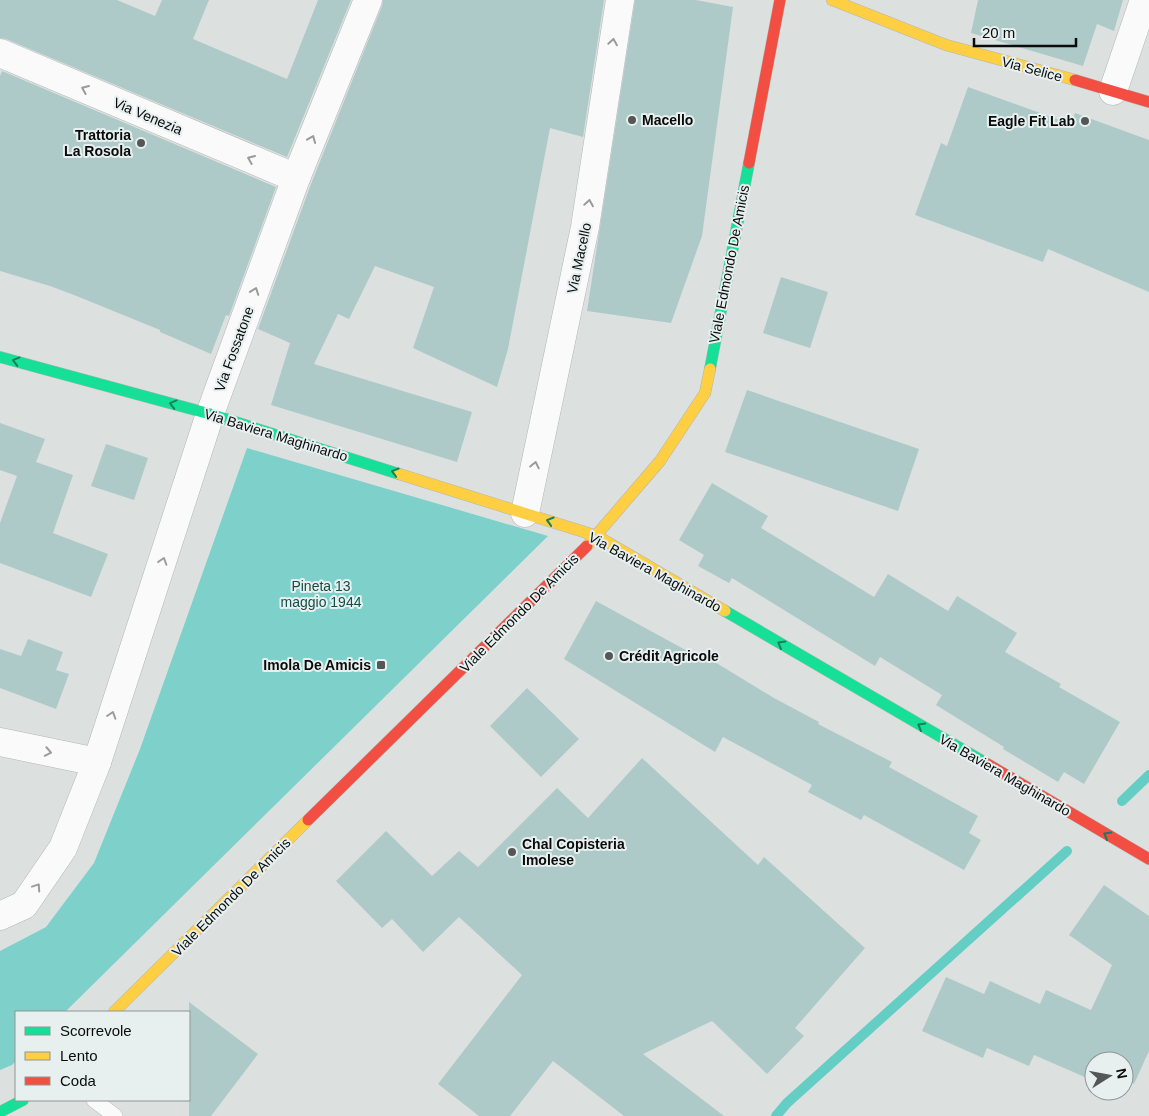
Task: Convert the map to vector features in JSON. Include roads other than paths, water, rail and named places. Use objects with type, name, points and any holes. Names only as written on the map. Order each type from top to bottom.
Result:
[{"type":"street","name":"Via Fossatone","points":[[97,762],[210,414],[296,178],[368,0]]},
{"type":"street","name":"Via Macello","points":[[525,513],[586,228],[620,0]]},
{"type":"street","name":"Viale Edmondo De Amicis","points":[[115,1011],[597,536],[660,461],[705,393],[780,0]]},
{"type":"street","name":"Via Selice","points":[[832,0],[946,45],[1149,102]]},
{"type":"street","points":[[1113,91],[1144,0]]},
{"type":"street","name":"Via Venezia","points":[[0,53],[296,178]]},
{"type":"street","name":"Via Baviera Maghinardo","points":[[0,357],[210,414],[597,536],[1149,859]]},
{"type":"street","points":[[0,742],[97,762],[62,848],[24,906],[0,916]]},
{"type":"street","points":[[0,1112],[21,1101]]},
{"type":"lane","points":[[95,1101],[115,1116]]},
{"type":"waterway","points":[[1122,801],[1149,775]]},
{"type":"waterway","points":[[776,1116],[787,1103],[1067,851]]},
{"type":"place","name":"Macello","points":[[632,120]]},
{"type":"place","name":"Eagle Fit Lab","points":[[1085,121]]},
{"type":"place","name":"Trattoria La Rosola","points":[[141,143]]},
{"type":"place","name":"Crédit Agricole","points":[[609,656]]},
{"type":"place","name":"Imola De Amicis","points":[[381,665]]},
{"type":"place","name":"Chal Copisteria Imolese","points":[[512,852]]},
{"type":"park label","name":"Pineta 13 maggio 1944","points":[[321,594]]}]
